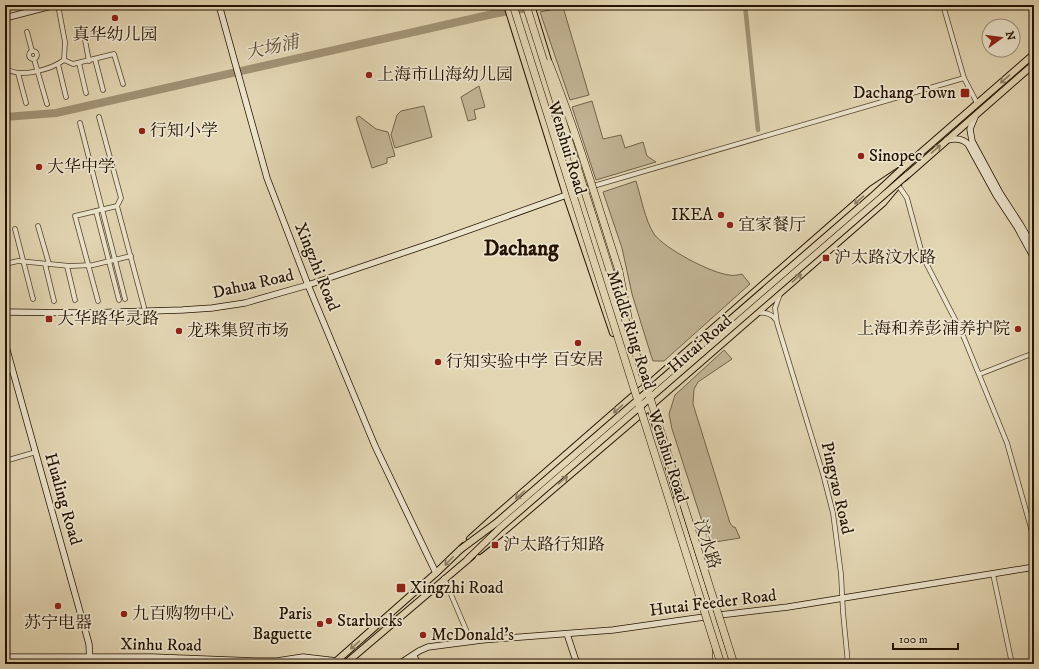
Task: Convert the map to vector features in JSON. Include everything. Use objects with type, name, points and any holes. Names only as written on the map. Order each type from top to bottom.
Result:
[{"type":"highway","name":"Middle Ring Road","points":[[513,5],[719,664]]},
{"type":"highway","name":"Middle Ring Road","points":[[526,5],[734,664]]},
{"type":"highway","points":[[529,14],[564,102],[619,271],[629,324]]},
{"type":"main road","name":"Wenshui Road","points":[[507,5],[566,194],[634,395],[719,664]]},
{"type":"main road","name":"Wenshui Road","points":[[532,5],[586,188],[648,385]]},
{"type":"main road","name":"Hutai Road","points":[[461,549],[496,523],[1034,54]]},
{"type":"main road","name":"Hutai Road","points":[[468,559],[500,528],[1034,64]]},
{"type":"main road","name":"Hutai Road","points":[[336,663],[436,573],[492,519],[634,395],[648,385],[872,189],[902,169]]},
{"type":"main road","name":"Hutai Road","points":[[346,664],[444,578],[503,532],[756,314],[883,203],[907,175]]},
{"type":"main road","name":"汶水路","points":[[648,385],[649,406],[664,467],[686,538],[715,615],[727,664]]},
{"type":"main road","name":"Wenshui Road","points":[[649,406],[715,615],[734,664]]},
{"type":"main road","points":[[664,467],[664,488]]},
{"type":"main road","points":[[675,523],[686,538]]},
{"type":"street","points":[[5,18],[55,5]]},
{"type":"street","points":[[58,5],[65,42],[64,60]]},
{"type":"street","name":"Xingzhi Road","points":[[218,5],[267,178],[308,285],[375,446],[436,573]]},
{"type":"street","points":[[943,5],[964,78],[977,103]]},
{"type":"street","points":[[27,32],[32,51],[29,56],[34,59],[47,104]]},
{"type":"street","points":[[85,40],[89,61]]},
{"type":"street","points":[[64,60],[73,64],[114,54],[123,84]]},
{"type":"street","points":[[95,59],[103,90]]},
{"type":"street","points":[[5,67],[7,70],[18,73],[38,71],[58,64],[64,60]]},
{"type":"street","points":[[79,63],[86,93]]},
{"type":"street","points":[[58,64],[66,97]]},
{"type":"street","points":[[18,73],[26,103]]},
{"type":"street","points":[[586,188],[964,78]]},
{"type":"street","points":[[975,115],[970,129],[972,141],[1000,193],[1034,248]]},
{"type":"street","points":[[99,117],[121,198],[117,206],[144,307]]},
{"type":"street","points":[[80,123],[101,210],[125,299]]},
{"type":"street","points":[[947,140],[954,138],[960,139],[964,140],[968,144],[996,195],[1034,258]]},
{"type":"street","points":[[91,166],[111,160]]},
{"type":"street","points":[[898,185],[907,198],[923,257],[959,326],[980,374],[1012,460],[1034,539]]},
{"type":"street","name":"Dahua Road","points":[[5,312],[86,314],[212,308],[245,303],[308,285],[438,241],[586,188]]},
{"type":"street","points":[[98,301],[75,216],[117,206]]},
{"type":"street","points":[[96,211],[119,300]]},
{"type":"street","points":[[38,226],[54,301]]},
{"type":"street","points":[[15,229],[32,299]]},
{"type":"street","points":[[5,264],[23,261],[67,266],[88,266],[131,256]]},
{"type":"street","points":[[67,266],[75,300]]},
{"type":"street","name":"Pingyao Road","points":[[781,292],[775,308],[777,323],[830,499],[838,551],[848,664]]},
{"type":"street","points":[[756,314],[769,314],[774,317],[777,323]]},
{"type":"street","name":"Hualing Road","points":[[5,343],[89,644],[90,661]]},
{"type":"street","points":[[980,374],[1034,353]]},
{"type":"street","points":[[5,461],[36,452]]},
{"type":"street","name":"Hutai Feeder Road","points":[[399,664],[428,647],[469,641],[613,630],[715,615],[788,608],[1034,567]]},
{"type":"street","points":[[993,574],[1012,664]]},
{"type":"street","points":[[444,578],[467,632],[469,641]]},
{"type":"street","points":[[567,634],[576,664]]},
{"type":"street","points":[[414,655],[417,664]]},
{"type":"street","name":"Xinhu Road","points":[[5,657],[90,661],[152,657],[277,661],[303,657],[336,663]]},
{"type":"shaded area","points":[[563,7],[589,95],[570,100],[540,12]]},
{"type":"shaded area","points":[[479,86],[485,107],[474,110],[476,119],[468,121],[461,97]]},
{"type":"shaded area","points":[[592,101],[603,139],[621,135],[625,148],[643,142],[647,156],[656,162],[596,180],[572,107]]},
{"type":"shaded area","points":[[424,106],[432,137],[395,148],[391,135],[397,115],[401,111]]},
{"type":"shaded area","points":[[359,116],[376,129],[388,132],[395,156],[387,158],[387,163],[372,168],[356,118]]},
{"type":"shaded area","points":[[636,181],[648,222],[654,234],[660,240],[678,253],[711,270],[731,275],[742,274],[750,284],[664,361],[653,361],[632,294],[622,248],[603,192]]},
{"type":"shaded area","points":[[724,350],[732,359],[698,382],[694,389],[693,404],[730,523],[733,527],[735,527],[740,538],[709,543],[672,429],[669,414],[675,395]]},
{"type":"waterway","name":"大场浦","points":[[5,117],[56,113],[493,14],[545,5]]},
{"type":"waterway","points":[[745,5],[758,130]]},
{"type":"place","name":"真华幼儿园","points":[[115,18]]},
{"type":"place","name":"上海市山海幼儿园","points":[[369,75]]},
{"type":"place","name":"Dachang Town","points":[[965,93]]},
{"type":"place","name":"行知小学","points":[[142,131]]},
{"type":"place","name":"Sinopec","points":[[861,156]]},
{"type":"place","name":"大华中学","points":[[39,167]]},
{"type":"place","name":"IKEA","points":[[721,215]]},
{"type":"place","name":"宜家餐厅","points":[[730,225]]},
{"type":"place","name":"沪太路汶水路","points":[[826,258]]},
{"type":"place","name":"大华路华灵路","points":[[49,319]]},
{"type":"place","name":"上海和养彭浦养护院","points":[[1018,329]]},
{"type":"place","name":"龙珠集贸市场","points":[[179,331]]},
{"type":"place","name":"百安居","points":[[578,343]]},
{"type":"place","name":"行知实验中学","points":[[438,362]]},
{"type":"place","name":"沪太路行知路","points":[[495,545]]},
{"type":"place","name":"Xingzhi Road","points":[[401,588]]},
{"type":"place","name":"苏宁电器","points":[[58,606]]},
{"type":"place","name":"九百购物中心","points":[[124,614]]},
{"type":"place","name":"Starbucks","points":[[329,621]]},
{"type":"place","name":"Paris Baguette","points":[[320,624]]},
{"type":"place","name":"McDonald's","points":[[423,635]]},
{"type":"district","name":"Dachang","points":[[521,249]]}]
